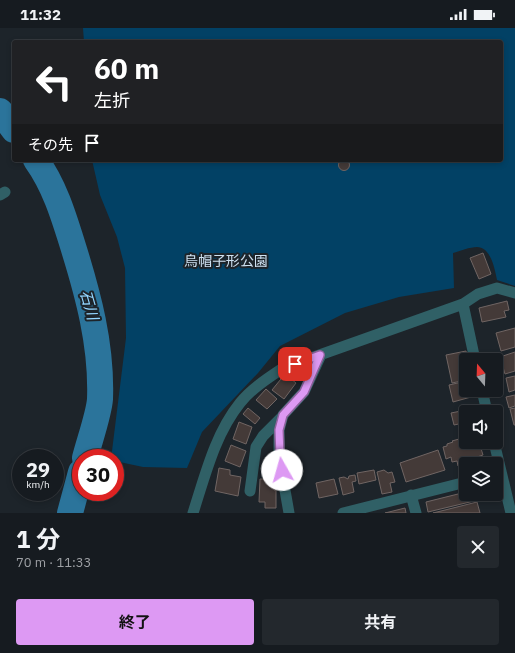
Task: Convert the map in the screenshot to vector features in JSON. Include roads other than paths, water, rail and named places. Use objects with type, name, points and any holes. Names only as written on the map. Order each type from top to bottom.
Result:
[{"type":"street","points":[[193,513],[216,446],[226,423],[241,402],[264,381],[283,368],[463,304],[478,294],[497,288],[515,293]]},
{"type":"street","points":[[463,304],[474,353]]},
{"type":"street","points":[[250,491],[256,447],[263,436],[304,392],[320,355]]},
{"type":"street","points":[[283,415],[279,430],[280,456],[289,513]]},
{"type":"street","points":[[344,513],[459,484]]},
{"type":"street","points":[[503,489],[511,513]]},
{"type":"street","points":[[412,495],[416,513]]},
{"type":"waterway","name":"石川","points":[[0,111],[12,127]]},
{"type":"waterway","name":"石川","points":[[37,162],[48,179],[65,221],[78,262],[93,320],[99,359],[100,399],[88,449]]},
{"type":"waterway","name":"石川","points":[[70,513],[73,501]]},
{"type":"park label","name":"烏帽子形公園","points":[[226,261]]}]
